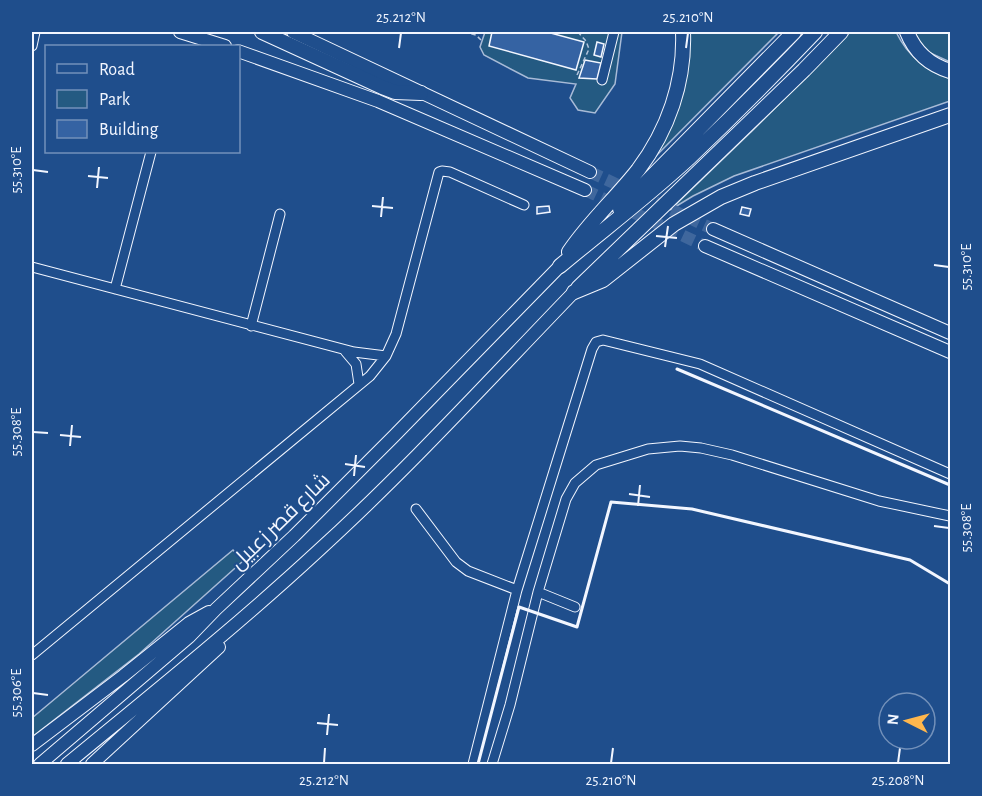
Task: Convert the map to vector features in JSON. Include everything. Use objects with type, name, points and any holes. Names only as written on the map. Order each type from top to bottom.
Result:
[{"type":"highway","points":[[262,32],[395,92],[421,93]]},
{"type":"highway","points":[[560,266],[582,232],[637,171],[651,152],[671,110],[678,87],[683,32]]},
{"type":"highway","points":[[606,227],[626,201],[794,32]]},
{"type":"highway","points":[[560,266],[689,158],[815,32]]},
{"type":"highway","points":[[574,292],[841,32]]},
{"type":"highway","points":[[907,32],[924,57],[939,67],[951,71]]},
{"type":"highway","points":[[574,292],[603,280],[674,224],[721,197],[951,115]]},
{"type":"main road","points":[[180,32],[222,45]]},
{"type":"main road","points":[[292,32],[590,172]]},
{"type":"main road","points":[[240,52],[378,102],[585,190]]},
{"type":"main road","points":[[713,229],[951,333]]},
{"type":"main road","points":[[705,246],[951,352]]},
{"type":"main road","name":"شارع قصر زعبيل","points":[[40,765],[189,637],[377,453],[560,266]]},
{"type":"main road","points":[[68,765],[235,625],[319,551],[413,461],[574,292]]},
{"type":"main road","points":[[32,744],[189,623],[216,609]]},
{"type":"main road","points":[[92,765],[215,651],[235,625]]},
{"type":"street","points":[[32,46],[35,32]]},
{"type":"street","points":[[602,80],[614,32]]},
{"type":"street","points":[[674,32],[681,52],[681,64]]},
{"type":"street","points":[[115,289],[150,153]]},
{"type":"street","points":[[32,655],[374,371],[386,356],[400,321],[439,172],[450,172],[524,205]]},
{"type":"street","points":[[251,326],[280,214]]},
{"type":"street","points":[[32,267],[344,350],[386,356]]},
{"type":"street","points":[[473,765],[517,590],[592,349],[600,340],[700,364],[951,474]]},
{"type":"street","points":[[344,350],[356,364],[360,384]]},
{"type":"street","points":[[492,765],[510,705],[538,592],[566,499],[575,483],[588,470],[604,461],[648,449],[690,447],[722,452],[879,501],[951,516]]},
{"type":"street","points":[[416,509],[456,562],[468,570],[517,590]]},
{"type":"street","points":[[538,592],[575,607]]},
{"type":"path","points":[[464,32],[481,39]]},
{"type":"path","points":[[562,32],[574,32]]},
{"type":"path","points":[[578,32],[590,49],[578,75]]},
{"type":"green space","points":[[485,32],[622,32],[615,84],[595,113],[578,110],[570,98],[576,84],[528,78],[484,55],[480,47]]},
{"type":"green space","points":[[689,32],[779,32],[651,161]]},
{"type":"green space","points":[[850,32],[896,32],[906,49],[924,65],[950,75],[950,101],[734,176],[670,210],[752,131]]},
{"type":"green space","points":[[910,32],[950,32],[950,62],[928,52]]},
{"type":"green space","points":[[233,550],[243,561],[139,654],[32,737],[32,718]]},
{"type":"building","points":[[492,32],[547,32],[584,42],[576,70],[489,46]]},
{"type":"building","points":[[597,42],[604,44],[601,57],[594,55]]},
{"type":"building","points":[[585,60],[601,63],[597,79],[579,78]]},
{"type":"building","points":[[549,206],[550,212],[537,214],[537,207]]},
{"type":"building","points":[[742,207],[751,209],[749,216],[740,214]]},
{"type":"tunnel","points":[[590,172],[713,229]]},
{"type":"tunnel","points":[[585,190],[705,246]]},
{"type":"wall","points":[[677,369],[950,485]]},
{"type":"wall","points":[[478,764],[519,607],[577,627],[611,502],[692,509],[910,560],[950,584]]}]
